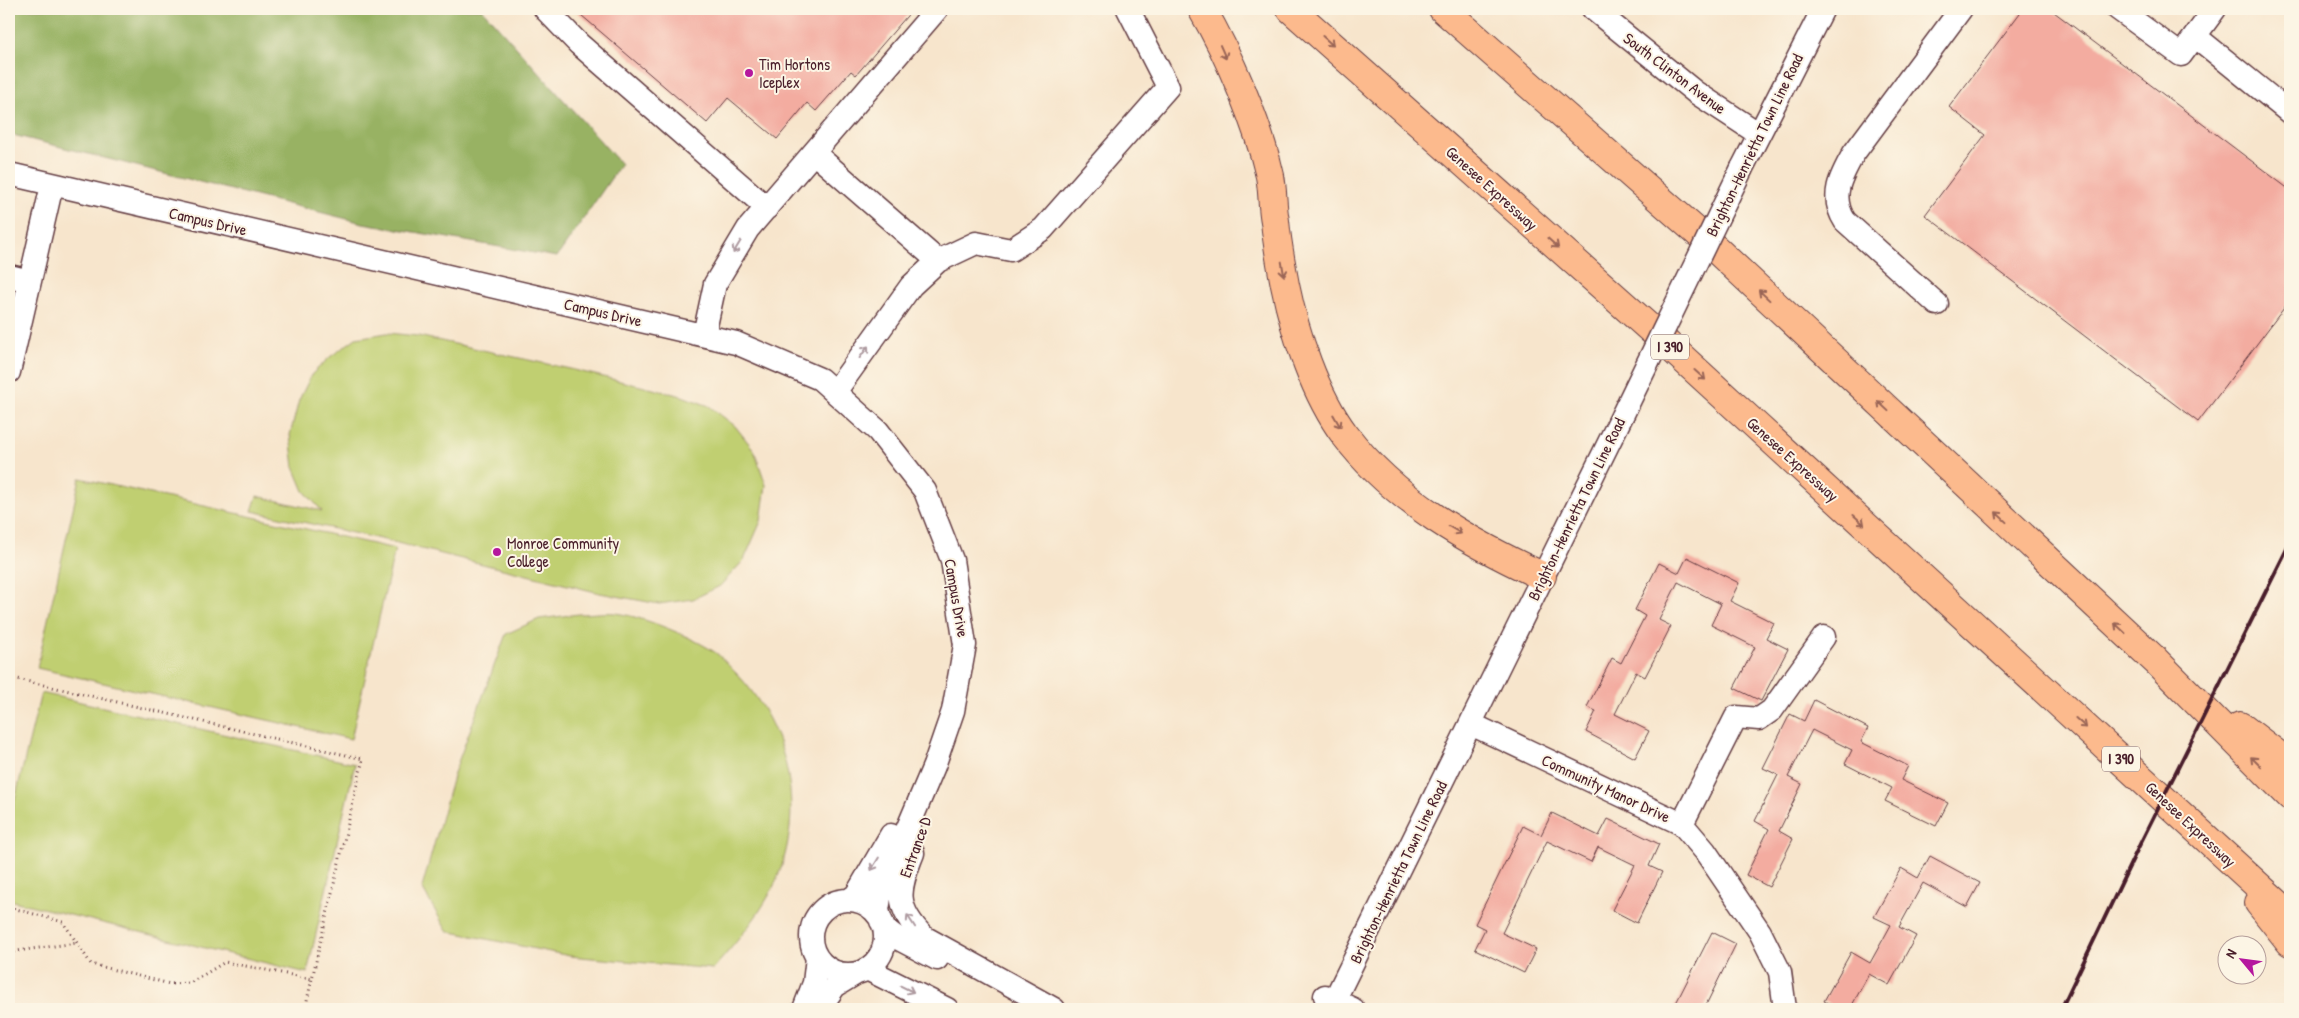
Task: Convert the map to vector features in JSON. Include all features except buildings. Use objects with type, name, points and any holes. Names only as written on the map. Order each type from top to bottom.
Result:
[{"type":"highway","points":[[1202,9],[1211,25],[1252,118],[1270,177],[1286,287],[1302,350],[1322,395],[1345,434],[1394,487],[1418,507],[1493,553],[1542,576]]},
{"type":"highway","name":"Genesee Expressway","points":[[1291,9],[1654,332],[2290,915]]},
{"type":"highway","points":[[1443,9],[1705,239],[2156,661],[2290,796]]},
{"type":"highway","points":[[2156,661],[2290,764]]},
{"type":"highway","points":[[2197,829],[2290,942]]},
{"type":"street","points":[[545,9],[579,44],[766,208]]},
{"type":"street","points":[[704,335],[715,284],[748,229],[937,9]]},
{"type":"street","points":[[835,392],[911,286],[938,262],[976,243],[1011,250],[1044,229],[1168,87],[1128,9]]},
{"type":"street","name":"South Clinton Avenue","points":[[1593,9],[1695,92],[1759,134]]},
{"type":"street","name":"Brighton-Henrietta Town Line Road","points":[[1332,1005],[1742,168],[1823,9]]},
{"type":"street","points":[[1937,304],[1844,221],[1837,208],[1837,191],[1842,174],[1854,152],[1961,9]]},
{"type":"street","points":[[2118,9],[2182,55],[2215,9]]},
{"type":"street","points":[[2196,36],[2290,113]]},
{"type":"street","points":[[814,153],[938,262]]},
{"type":"street","name":"Campus Drive","points":[[9,174],[736,343],[820,379],[878,431],[924,491],[952,560],[965,645],[953,711],[934,766],[882,890],[878,910],[882,925]]},
{"type":"street","points":[[9,372],[19,278],[52,184]]},
{"type":"street","points":[[1682,824],[1736,717],[1759,719],[1772,710],[1824,637]]},
{"type":"street","name":"Campus Drive","points":[[849,900],[856,895],[880,855],[953,711]]},
{"type":"street","name":"Entrance D","points":[[953,711],[947,761],[904,876],[900,894],[904,908],[909,922],[924,937],[1047,1006]]},
{"type":"street","name":"Community Manor Drive","points":[[1471,724],[1682,824],[1705,851],[1760,932],[1780,972],[1781,1004]]},
{"type":"street","points":[[819,1009],[835,986],[861,972],[876,962],[882,952],[885,940],[882,925],[871,908],[861,902],[849,900],[837,901],[826,907],[817,916],[810,940],[817,957],[831,970],[843,974],[861,972],[947,1009]]},
{"type":"street","name":"Entrance D","points":[[882,925],[905,943],[964,972],[1047,1006]]},
{"type":"street","points":[[804,1009],[814,983],[817,957]]},
{"type":"path","points":[[9,677],[363,759],[305,1009]]},
{"type":"path","points":[[9,918],[10,907],[63,922],[91,964],[170,984],[190,983],[226,962],[312,979]]},
{"type":"path","points":[[9,952],[77,943]]},
{"type":"green space","points":[[9,9],[482,9],[621,164],[557,257],[363,223],[9,134]]},
{"type":"green space","points":[[387,333],[418,336],[570,369],[682,396],[709,406],[735,426],[754,450],[766,485],[761,521],[744,560],[720,586],[693,599],[659,604],[600,593],[385,540],[252,511],[257,496],[322,511],[304,491],[294,467],[290,435],[299,400],[312,374],[330,357],[356,338]]},
{"type":"green space","points":[[80,478],[395,549],[351,739],[37,668]]},
{"type":"green space","points":[[616,613],[631,616],[668,629],[713,651],[723,659],[750,689],[765,711],[777,736],[785,761],[790,788],[791,815],[788,842],[781,868],[761,909],[743,934],[713,969],[570,956],[447,931],[422,888],[454,773],[506,634],[539,619],[579,614]]},
{"type":"green space","points":[[41,693],[355,764],[307,973],[9,900],[9,824]]},
{"type":"railway","points":[[2061,1009],[2140,844],[2290,543]]},
{"type":"place","name":"Tim Hortons Iceplex","points":[[749,73]]},
{"type":"place","name":"Monroe Community College","points":[[497,552]]}]
